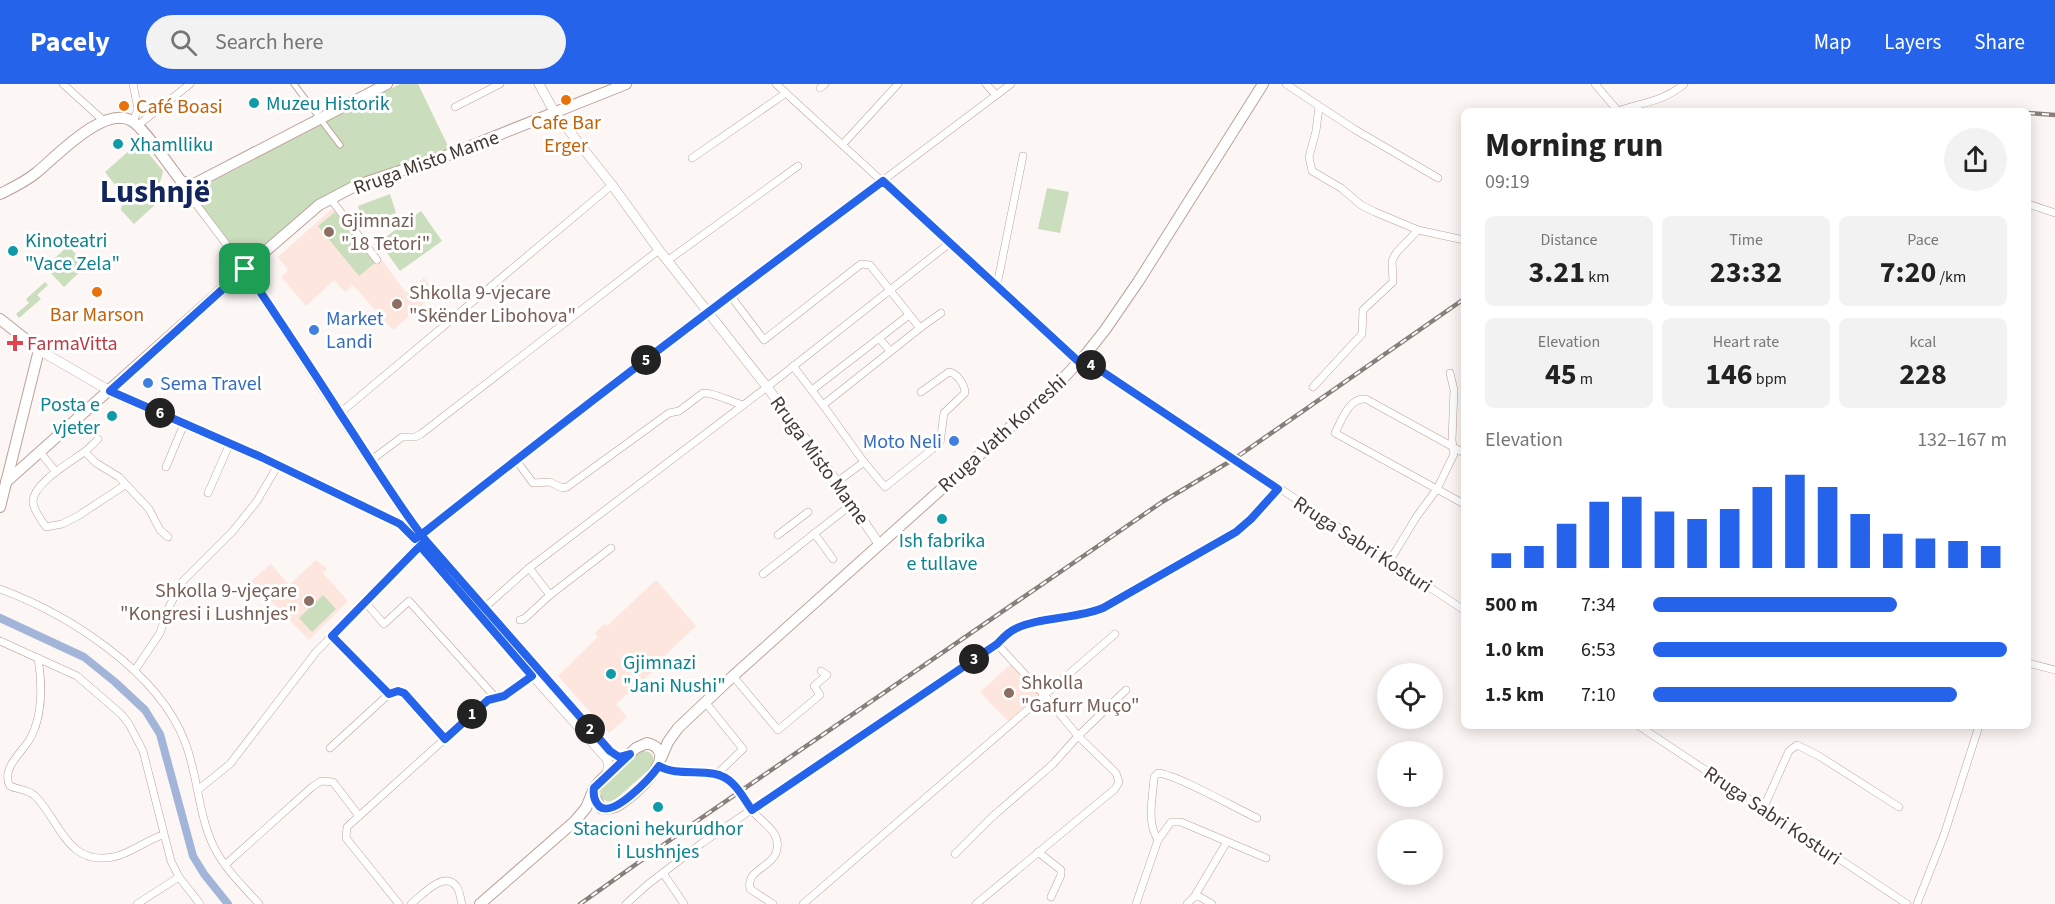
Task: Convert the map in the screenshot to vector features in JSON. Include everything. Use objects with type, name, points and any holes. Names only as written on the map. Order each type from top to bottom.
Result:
[{"type":"main road","points":[[0,194],[36,173],[73,141],[105,121],[120,118],[135,124],[181,181],[192,185],[387,84]]},
{"type":"main road","name":"Rruga Vath Korreshi","points":[[606,809],[619,804],[644,783],[660,762],[668,742],[678,728],[705,702],[1056,386],[1081,360],[1138,282],[1263,84]]},
{"type":"main road","name":"Rruga Misto Mame","points":[[3,480],[40,452],[319,205],[355,186],[559,115],[618,85]]},
{"type":"main road","points":[[0,319],[39,350],[3,480],[0,507]]},
{"type":"main road","name":"Rruga Vath Korreshi","points":[[594,791],[596,785],[606,775],[639,746],[661,739],[678,728]]},
{"type":"main road","points":[[646,743],[656,747],[660,762]]},
{"type":"main road","points":[[594,791],[596,801],[601,808],[606,809]]},
{"type":"main road","points":[[480,904],[572,824],[585,808],[594,791]]},
{"type":"main road","points":[[572,824],[587,815],[606,809]]},
{"type":"street","points":[[63,84],[105,121]]},
{"type":"street","points":[[133,84],[138,109],[135,124]]},
{"type":"street","points":[[135,124],[190,84]]},
{"type":"street","points":[[294,84],[340,145]]},
{"type":"street","points":[[455,107],[500,84]]},
{"type":"street","name":"Rruga Misto Mame","points":[[539,84],[559,115],[667,261],[767,387],[837,482],[879,544]]},
{"type":"street","name":"Rruga Misto Mame","points":[[545,84],[559,115]]},
{"type":"street","name":"Rruga Sabri Kosturi","points":[[776,84],[1081,360],[1461,608]]},
{"type":"street","points":[[843,144],[897,84]]},
{"type":"street","points":[[986,84],[996,95]]},
{"type":"street","points":[[199,789],[239,754],[306,665],[420,540],[516,460],[730,295],[1011,84]]},
{"type":"street","points":[[1286,84],[1319,107],[1438,178]]},
{"type":"street","points":[[1595,84],[1615,108]]},
{"type":"street","points":[[1630,108],[1658,101],[1673,94],[1684,84]]},
{"type":"street","points":[[692,158],[786,93]]},
{"type":"street","points":[[1319,107],[1316,131],[1309,156],[1312,171],[1375,212],[1418,230],[1461,239]]},
{"type":"street","points":[[997,285],[1023,156]]},
{"type":"street","points":[[667,261],[798,166]]},
{"type":"street","points":[[192,185],[196,204],[245,269],[406,513],[420,540],[532,676],[607,759],[609,768],[606,775]]},
{"type":"street","points":[[340,413],[612,185]]},
{"type":"street","points":[[330,198],[377,260]]},
{"type":"street","points":[[2031,205],[2055,213]]},
{"type":"street","points":[[1313,387],[1362,334],[1363,310],[1393,282],[1392,261],[1396,253],[1418,230]]},
{"type":"street","points":[[483,609],[529,568],[767,387],[951,242]]},
{"type":"street","points":[[370,461],[402,437],[415,437],[421,434],[659,250]]},
{"type":"street","points":[[730,295],[764,340],[861,264],[870,265],[920,328]]},
{"type":"street","points":[[823,405],[941,313]]},
{"type":"street","points":[[812,390],[909,315]]},
{"type":"street","points":[[879,338],[890,351]]},
{"type":"street","points":[[39,350],[110,391],[278,465],[400,524],[420,540],[610,751],[619,757],[630,754]]},
{"type":"street","points":[[794,366],[885,487],[940,443],[944,413],[965,393],[964,385],[953,373],[949,372],[921,392]]},
{"type":"street","points":[[1389,561],[1437,489],[1454,454],[1452,440],[1454,390],[1450,373]]},
{"type":"street","points":[[516,460],[533,483],[550,482],[562,488],[567,487],[669,413],[679,411],[703,393],[712,393],[716,397],[743,405]]},
{"type":"street","points":[[1461,452],[1366,399],[1356,400],[1351,404],[1335,433],[1461,502]]},
{"type":"street","points":[[166,467],[184,424]]},
{"type":"street","points":[[98,439],[85,452],[44,482],[34,497],[36,510],[46,527],[62,524],[125,485]]},
{"type":"street","points":[[208,493],[230,443]]},
{"type":"street","points":[[40,452],[56,472]]},
{"type":"street","points":[[85,452],[96,463],[112,471],[149,509],[160,530],[168,537]]},
{"type":"street","points":[[837,482],[864,462]]},
{"type":"street","points":[[135,670],[160,633],[169,607],[182,582],[255,504],[278,465]]},
{"type":"street","points":[[631,902],[663,873],[702,843],[997,644],[1012,630],[1023,625],[1088,614],[1137,589],[1236,532],[1278,489]]},
{"type":"street","points":[[763,574],[852,504]]},
{"type":"street","points":[[778,535],[808,512]]},
{"type":"street","points":[[400,524],[407,522],[406,513]]},
{"type":"street","points":[[814,534],[833,559]]},
{"type":"street","points":[[520,620],[611,548]]},
{"type":"street","points":[[529,568],[550,595]]},
{"type":"street","points":[[0,589],[45,607],[105,646],[135,670],[167,708],[189,752],[210,840],[225,865],[259,904]]},
{"type":"street","points":[[365,602],[384,624],[409,601],[495,698]]},
{"type":"street","points":[[803,904],[1115,634]]},
{"type":"street","points":[[332,636],[389,694]]},
{"type":"street","points":[[0,641],[78,676],[129,724],[143,751],[171,861],[179,877],[200,904]]},
{"type":"street","points":[[976,904],[1115,789],[1119,782],[1116,773],[1078,736],[997,644]]},
{"type":"street","points":[[38,657],[41,690],[38,715],[31,739],[13,760],[7,775],[7,782],[10,786],[24,789],[34,795],[64,839],[85,854],[99,858],[114,857],[164,835]]},
{"type":"street","points":[[2031,664],[2055,670]]},
{"type":"street","points":[[733,676],[778,730],[820,695],[814,686],[827,675],[821,671]]},
{"type":"street","points":[[399,904],[346,838],[347,828],[488,700],[504,696],[532,676]]},
{"type":"street","points":[[955,854],[1053,764],[1078,736],[1126,690]]},
{"type":"street","points":[[330,748],[389,694],[398,691],[404,693],[445,739]]},
{"type":"street","points":[[705,702],[743,749],[717,774]]},
{"type":"street","name":"Rruga Sabri Kosturi","points":[[1643,729],[1907,904]]},
{"type":"street","points":[[1917,904],[1929,877],[1978,729]]},
{"type":"street","points":[[1763,809],[1789,751],[1797,745],[1819,756],[1899,807]]},
{"type":"street","points":[[660,762],[670,771],[717,774],[732,782],[752,810],[769,827],[776,837],[778,846],[775,856],[752,876],[749,882],[750,889],[773,904]]},
{"type":"street","points":[[1158,840],[1152,831],[1151,822],[1154,777],[1158,773],[1178,779],[1257,818]]},
{"type":"street","points":[[225,865],[321,781],[333,782],[359,816]]},
{"type":"street","points":[[1136,904],[1158,840],[1171,822],[1176,820],[1266,858]]},
{"type":"street","points":[[1187,904],[1194,897],[1225,845]]},
{"type":"street","points":[[1038,852],[1061,870],[1051,897]]},
{"type":"street","points":[[663,873],[684,904]]},
{"type":"street","points":[[137,904],[179,877]]},
{"type":"street","points":[[411,904],[438,882],[445,881],[457,886],[462,904]]},
{"type":"street","points":[[1194,897],[1200,897],[1212,904]]},
{"type":"shaded area","name":"Gjimnazi \"18 Tetori\"","points":[[334,207],[378,263],[382,260],[406,293],[424,278],[436,293],[393,330],[353,285],[345,292],[334,280],[306,306],[281,277],[288,270],[278,257]]},
{"type":"shaded area","name":"Shkolla 9-vjeçare \"Kongresi i Lushnjes\"","points":[[316,560],[327,569],[323,573],[348,601],[309,640],[270,600],[249,583],[271,564],[289,585]]},
{"type":"shaded area","points":[[656,580],[696,626],[665,655],[668,658],[616,704],[627,717],[609,733],[558,676],[598,637],[595,633],[604,624],[607,626]]},
{"type":"shaded area","name":"Shkolla \"Gafurr Muço\"","points":[[1011,664],[1039,694],[1008,721],[980,692]]},
{"type":"green space","points":[[400,84],[418,84],[449,148],[447,152],[361,180],[244,262],[201,208],[200,197],[204,188],[210,182]]},
{"type":"green space","points":[[139,142],[163,171],[157,187],[144,196],[132,193],[120,183],[116,186],[105,172]]},
{"type":"green space","points":[[1047,188],[1069,192],[1060,233],[1038,229]]},
{"type":"green space","points":[[390,194],[396,213],[364,224],[358,206]]},
{"type":"green space","points":[[128,195],[139,199],[152,197],[157,203],[134,224],[121,210],[123,198]]},
{"type":"green space","points":[[421,211],[442,241],[400,271],[379,242]]},
{"type":"green space","points":[[335,212],[376,262],[359,276],[318,226]]},
{"type":"green space","points":[[68,246],[87,265],[64,287],[45,267]]},
{"type":"green space","points":[[45,282],[48,285],[37,295],[41,299],[19,318],[16,314],[29,303],[26,299]]},
{"type":"green space","points":[[323,595],[336,609],[312,632],[299,618]]},
{"type":"green space","points":[[641,751],[651,753],[652,767],[616,799],[608,802],[601,798],[600,790]]},
{"type":"waterway","points":[[0,618],[84,657],[145,710],[160,734],[193,856],[228,904]]},
{"type":"railway","points":[[2031,113],[2055,115]]},
{"type":"railway","points":[[580,904],[694,823],[1162,502],[1234,459],[1461,301]]},
{"type":"place","name":"Cafe Bar Erger","points":[[566,100]]},
{"type":"place","name":"Muzeu Historik","points":[[254,103]]},
{"type":"place","name":"Café Boasi","points":[[124,106]]},
{"type":"place","name":"Xhamlliku","points":[[118,144]]},
{"type":"place","name":"Gjimnazi \"18 Tetori\"","points":[[329,232]]},
{"type":"place","name":"Kinoteatri \"Vace Zela\"","points":[[13,251]]},
{"type":"place","name":"Bar Marson","points":[[97,292]]},
{"type":"place","name":"Shkolla 9-vjecare \"Skënder Libohova\"","points":[[397,304]]},
{"type":"place","name":"Market Landi","points":[[314,330]]},
{"type":"place","name":"FarmaVitta","points":[[15,343]]},
{"type":"place","name":"Sema Travel","points":[[148,383]]},
{"type":"place","name":"Posta e vjeter","points":[[112,416]]},
{"type":"place","name":"Moto Neli","points":[[954,441]]},
{"type":"place","name":"Ish fabrika e tullave","points":[[942,519]]},
{"type":"place","name":"Shkolla 9-vjeçare \"Kongresi i Lushnjes\"","points":[[309,601]]},
{"type":"place","name":"Gjimnazi \"Jani Nushi\"","points":[[611,674]]},
{"type":"place","name":"Shkolla \"Gafurr Muço\"","points":[[1009,693]]},
{"type":"place","name":"Stacioni hekurudhor i Lushnjes","points":[[658,807]]},
{"type":"district","name":"Lushnjë","points":[[155,191]]},
{"type":"route","points":[[245,269],[110,391],[261,457],[400,524],[415,539],[421,535],[516,460],[707,313],[883,181],[1079,362],[1082,358],[1278,489],[1236,532],[1103,608],[1088,614],[1023,625],[1012,630],[997,644],[752,810],[732,782],[717,774],[670,771],[659,766],[644,783],[619,804],[604,809],[595,799],[594,788],[630,754],[619,757],[610,751],[519,650],[426,541],[420,546],[416,550],[332,636],[389,694],[398,691],[404,693],[445,739],[488,700],[504,696],[532,676],[420,546],[426,541],[421,535],[409,518],[370,461],[245,269]]}]
